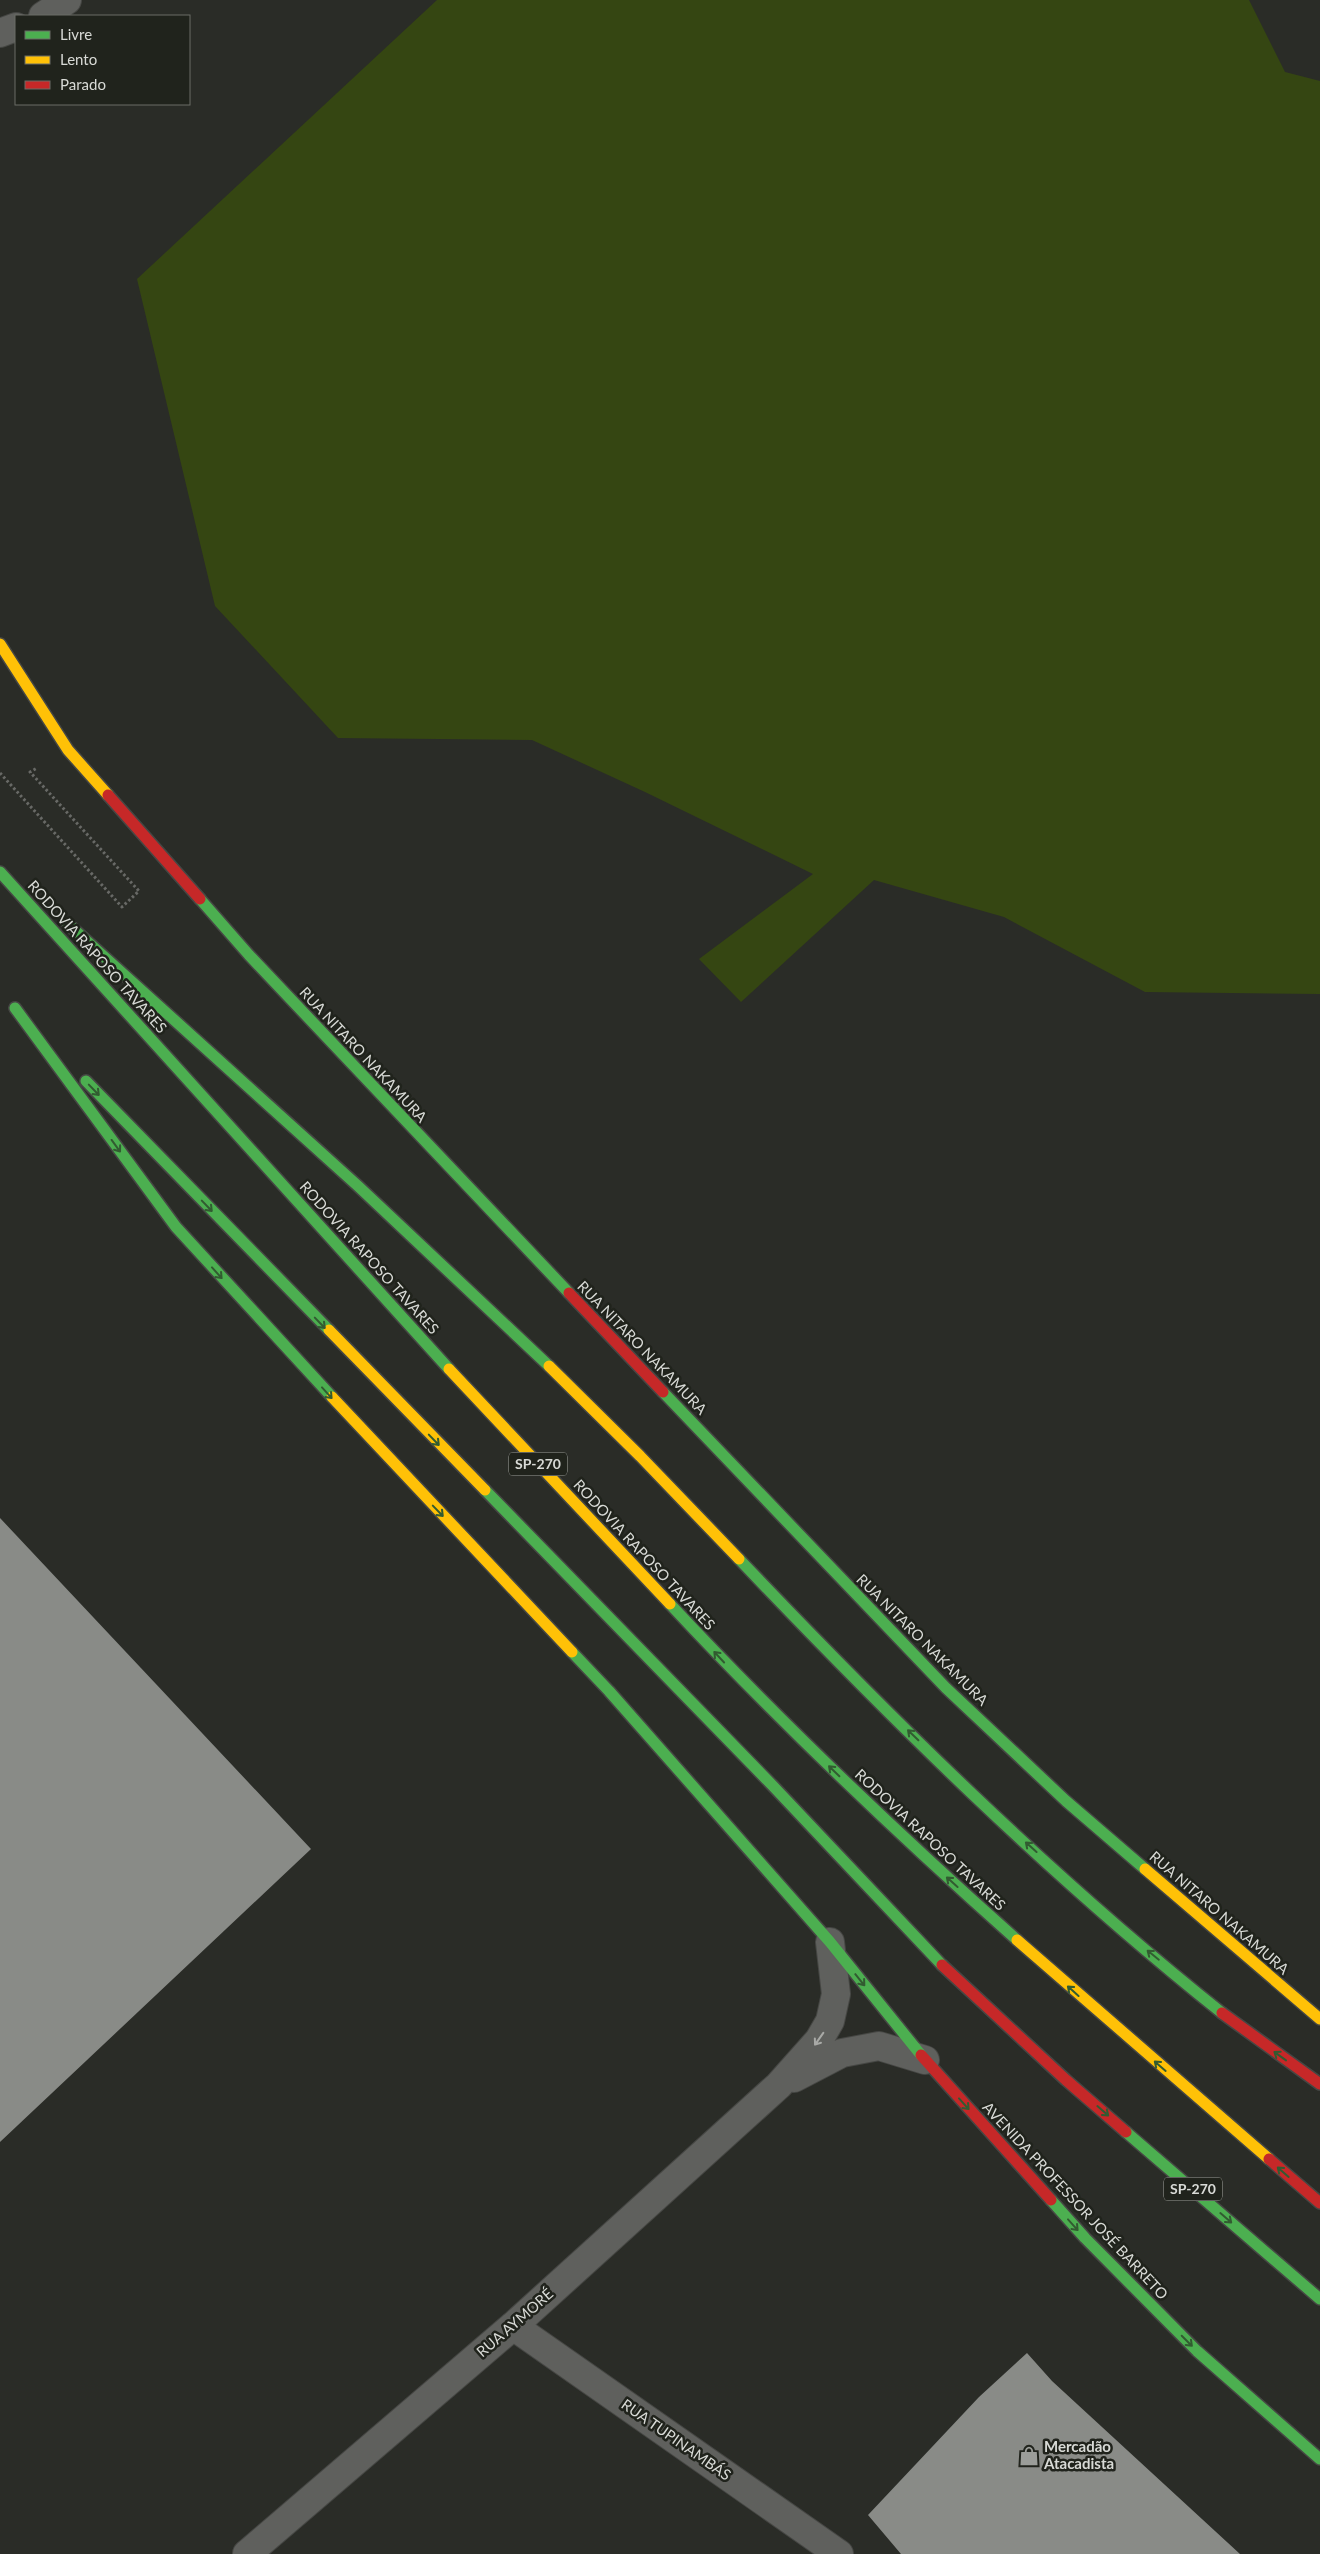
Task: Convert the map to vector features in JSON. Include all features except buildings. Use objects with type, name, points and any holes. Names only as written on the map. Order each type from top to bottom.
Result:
[{"type":"main road","name":"RUA NITARO NAKAMURA","points":[[0,644],[68,750],[249,955],[803,1540],[946,1688],[1066,1801],[1320,2019]]},
{"type":"main road","points":[[0,864],[44,903]]},
{"type":"main road","name":"RODOVIA RAPOSO TAVARES","points":[[0,872],[406,1322],[754,1694],[952,1882],[1110,2023],[1320,2203]]},
{"type":"main road","points":[[59,916],[293,1124],[506,1323],[641,1458],[832,1656],[982,1803],[1122,1930],[1238,2025],[1320,2084]]},
{"type":"main road","name":"SP-270","points":[[5,997],[773,1786],[923,1947],[1066,2080],[1320,2299]]},
{"type":"main road","name":"AVENIDA PROFESSOR JOSÉ BARRETO","points":[[15,1008],[176,1227],[385,1456],[609,1691],[830,1942],[925,2060],[1084,2238],[1196,2351],[1320,2459]]},
{"type":"street","points":[[44,15],[67,0]]},
{"type":"street","points":[[0,33],[15,27]]},
{"type":"street","points":[[779,2086],[820,2040],[830,2021],[836,1994],[830,1942]]},
{"type":"street","points":[[779,2086],[842,2053],[879,2046],[925,2060]]},
{"type":"street","name":"RUA AYMORÉ","points":[[247,2554],[513,2326],[779,2086]]},
{"type":"street","name":"RUA TUPINAMBÁS","points":[[513,2326],[839,2554]]},
{"type":"path","points":[[0,773],[122,907],[139,891],[30,772]]},
{"type":"green space","points":[[437,0],[1249,0],[1285,72],[1320,81],[1320,994],[1145,992],[1004,917],[874,880],[741,1002],[699,959],[813,874],[645,792],[532,740],[338,738],[215,606],[137,279]]},
{"type":"traffic: fast","points":[[0,872],[449,1369]]},
{"type":"traffic: fast","points":[[200,899],[249,955],[569,1293]]},
{"type":"traffic: fast","points":[[68,924],[358,1186],[549,1366]]},
{"type":"traffic: fast","points":[[15,1008],[176,1227],[332,1397]]},
{"type":"traffic: fast","points":[[86,1081],[329,1330]]},
{"type":"traffic: fast","points":[[663,1392],[946,1688],[1066,1801],[1145,1869]]},
{"type":"traffic: fast","points":[[485,1490],[773,1786],[942,1965]]},
{"type":"traffic: fast","points":[[739,1559],[913,1737],[1033,1851],[1222,2013]]},
{"type":"traffic: fast","points":[[670,1604],[796,1734],[1017,1940]]},
{"type":"traffic: fast","points":[[572,1652],[609,1691],[830,1942],[921,2055]]},
{"type":"traffic: fast","points":[[1126,2132],[1320,2299]]},
{"type":"traffic: fast","points":[[1051,2200],[1085,2238],[1197,2351],[1320,2459]]},
{"type":"traffic: slow","points":[[0,644],[68,750],[108,795]]},
{"type":"traffic: slow","points":[[329,1330],[485,1490]]},
{"type":"traffic: slow","points":[[549,1366],[640,1456],[739,1559]]},
{"type":"traffic: slow","points":[[449,1369],[670,1604]]},
{"type":"traffic: slow","points":[[332,1397],[572,1652]]},
{"type":"traffic: slow","points":[[1145,1869],[1320,2019]]},
{"type":"traffic: slow","points":[[1017,1940],[1269,2159]]},
{"type":"traffic: jam","points":[[108,795],[200,899]]},
{"type":"traffic: jam","points":[[569,1293],[663,1392]]},
{"type":"traffic: jam","points":[[942,1965],[1066,2080],[1126,2132]]},
{"type":"traffic: jam","points":[[1222,2013],[1320,2084]]},
{"type":"traffic: jam","points":[[921,2055],[1051,2200]]},
{"type":"traffic: jam","points":[[1269,2159],[1320,2203]]},
{"type":"place","name":"Mercadão Atacadista","points":[[1029,2456]]}]
